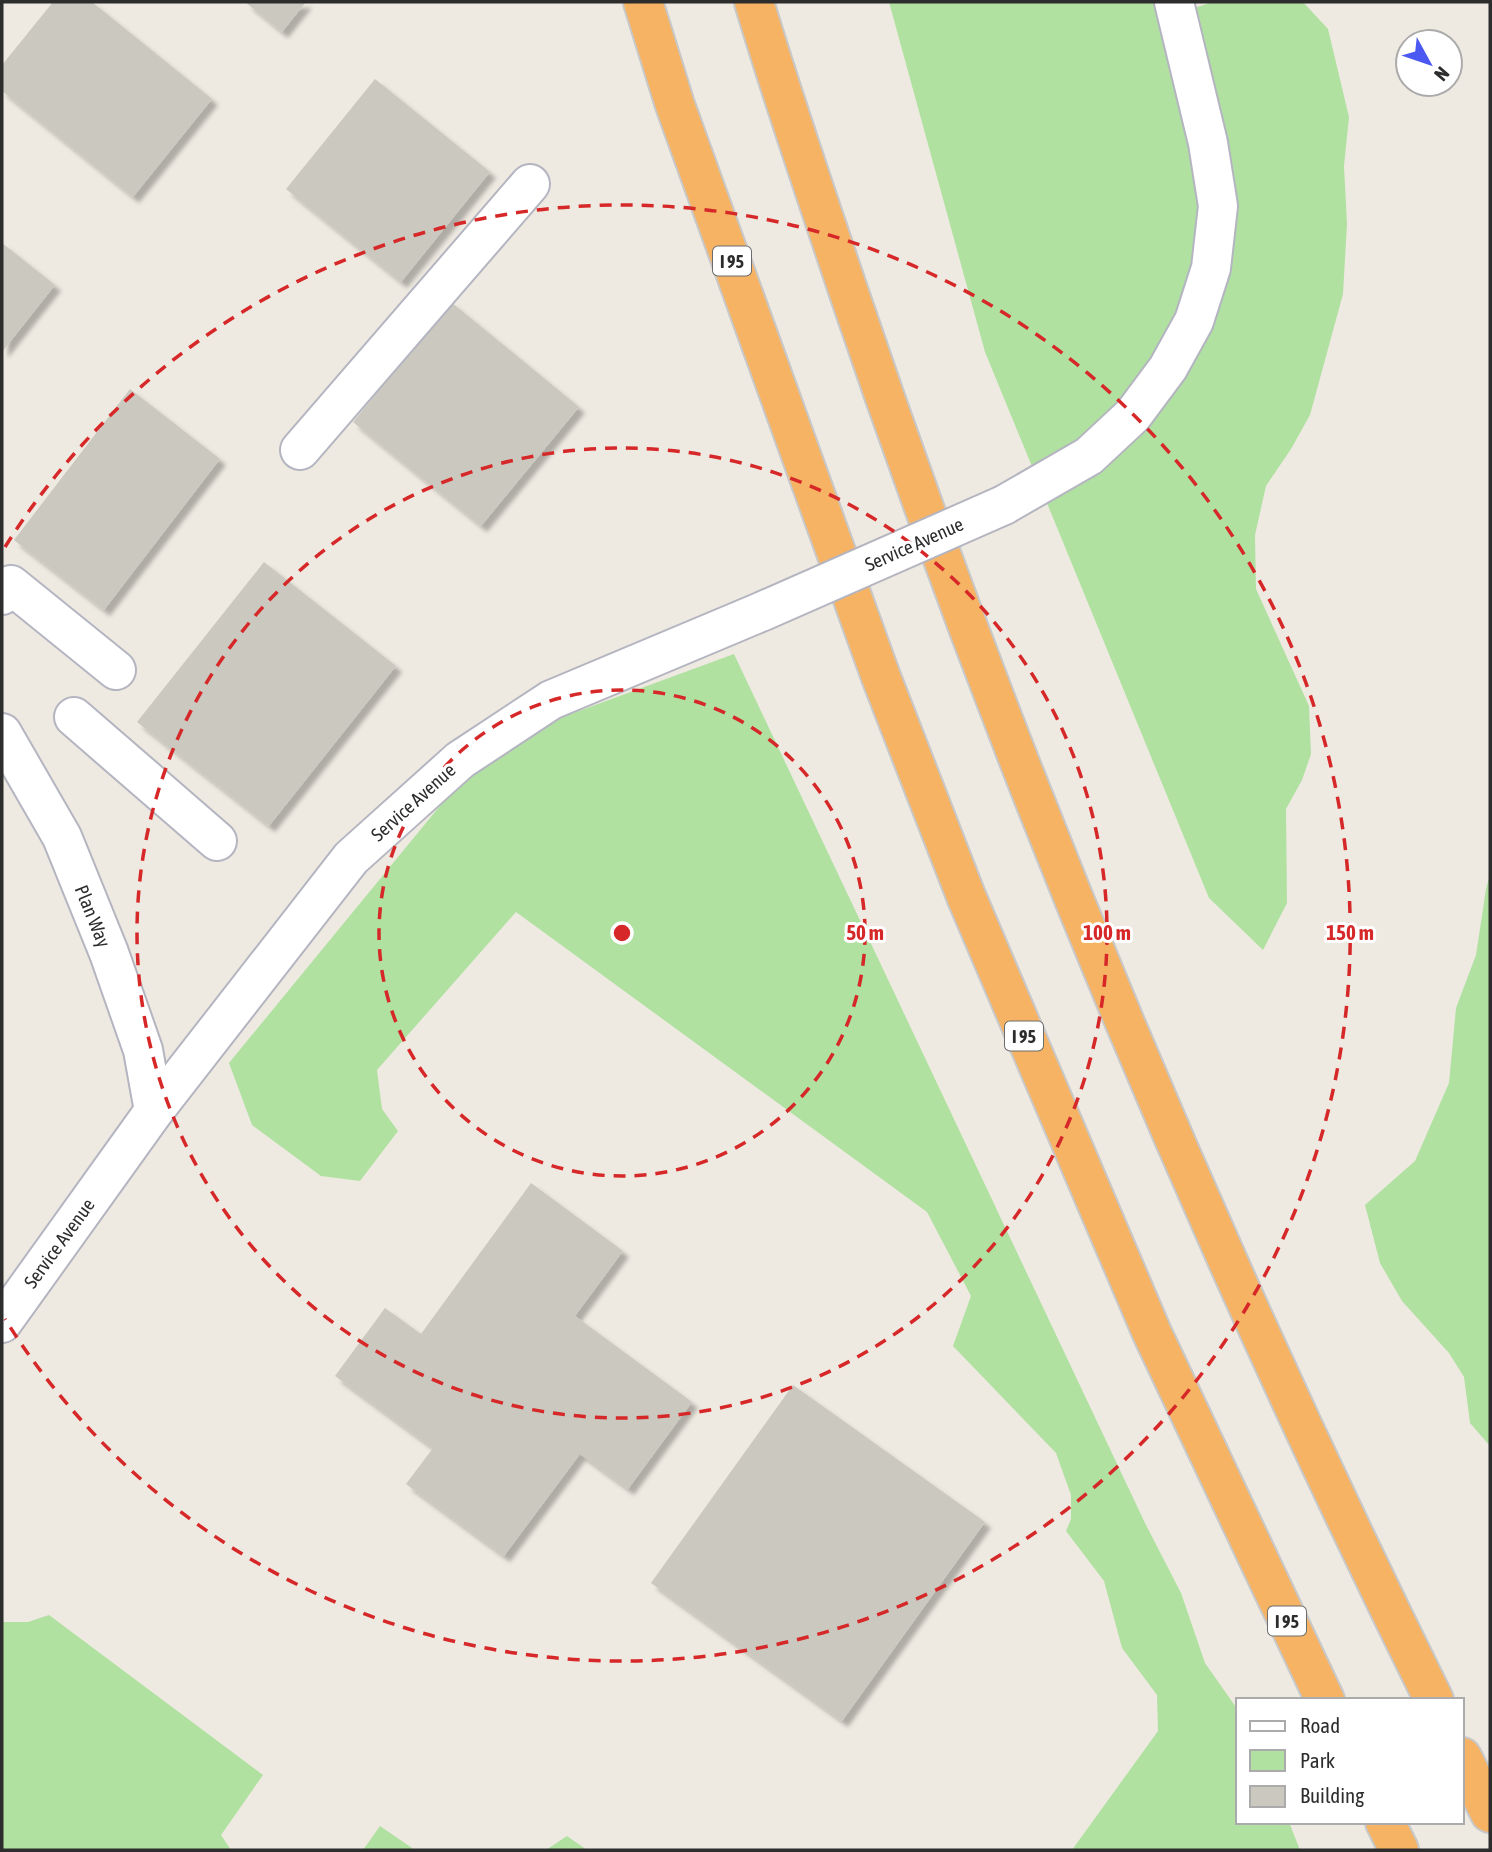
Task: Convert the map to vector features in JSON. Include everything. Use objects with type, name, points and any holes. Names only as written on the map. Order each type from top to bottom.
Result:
[{"type":"highway","name":"I 95","points":[[643,2],[680,118],[881,677],[966,896],[1152,1333],[1324,1698]]},
{"type":"highway","points":[[754,2],[822,214],[939,553],[1044,827],[1233,1273],[1325,1475],[1433,1698]]},
{"type":"highway","points":[[1464,1761],[1490,1813]]},
{"type":"highway","points":[[1386,1824],[1399,1850]]},
{"type":"street","name":"Service Avenue","points":[[2,1323],[154,1111],[351,858],[460,760],[551,700],[1004,505],[1089,456],[1133,415],[1168,368],[1194,321],[1211,268],[1218,206],[1208,143],[1174,2]]},
{"type":"street","points":[[300,450],[530,184]]},
{"type":"street","points":[[2,595],[11,586],[116,670]]},
{"type":"street","points":[[74,718],[217,841]]},
{"type":"street","name":"Plan Way","points":[[2,733],[61,837],[109,953],[143,1050],[154,1111]]},
{"type":"green space","points":[[889,2],[1171,2],[1175,14],[1213,2],[1303,2],[1328,29],[1349,117],[1344,166],[1347,224],[1343,294],[1310,415],[1266,486],[1255,535],[1256,589],[1309,706],[1311,754],[1302,780],[1286,809],[1287,903],[1263,950],[1209,898],[985,352]]},
{"type":"green space","points":[[734,654],[1145,1523],[1181,1593],[1205,1663],[1236,1707],[1236,1824],[1290,1824],[1300,1850],[1072,1850],[1158,1731],[1157,1695],[1122,1648],[1104,1581],[1066,1531],[1071,1519],[1071,1495],[1056,1453],[953,1346],[971,1296],[927,1212],[516,912],[377,1070],[382,1109],[398,1131],[360,1181],[321,1176],[252,1125],[229,1063],[471,768],[549,722]]},
{"type":"green space","points":[[1490,875],[1490,1446],[1470,1423],[1464,1377],[1449,1353],[1402,1301],[1380,1263],[1365,1205],[1415,1161],[1449,1083],[1456,1008],[1476,955]]},
{"type":"green space","points":[[49,1615],[263,1775],[221,1835],[231,1850],[2,1850],[2,1622],[28,1622]]},
{"type":"green space","points":[[380,1826],[415,1850],[363,1850]]},
{"type":"green space","points":[[567,1836],[587,1850],[546,1850]]},
{"type":"building","points":[[53,2],[92,2],[212,99],[133,197],[2,91],[2,65]]},
{"type":"building","points":[[245,2],[306,2],[282,32]]},
{"type":"building","points":[[375,79],[490,172],[401,282],[286,189]]},
{"type":"building","points":[[2,243],[55,285],[2,352]]},
{"type":"building","points":[[451,302],[579,407],[481,526],[353,422]]},
{"type":"building","points":[[130,389],[220,459],[104,610],[14,540]]},
{"type":"building","points":[[264,562],[396,666],[269,826],[137,722]]},
{"type":"building","points":[[531,1183],[623,1251],[575,1316],[692,1402],[628,1489],[580,1454],[504,1556],[406,1484],[433,1448],[335,1376],[385,1308],[421,1334]]},
{"type":"building","points":[[793,1385],[985,1522],[842,1721],[651,1583]]}]
